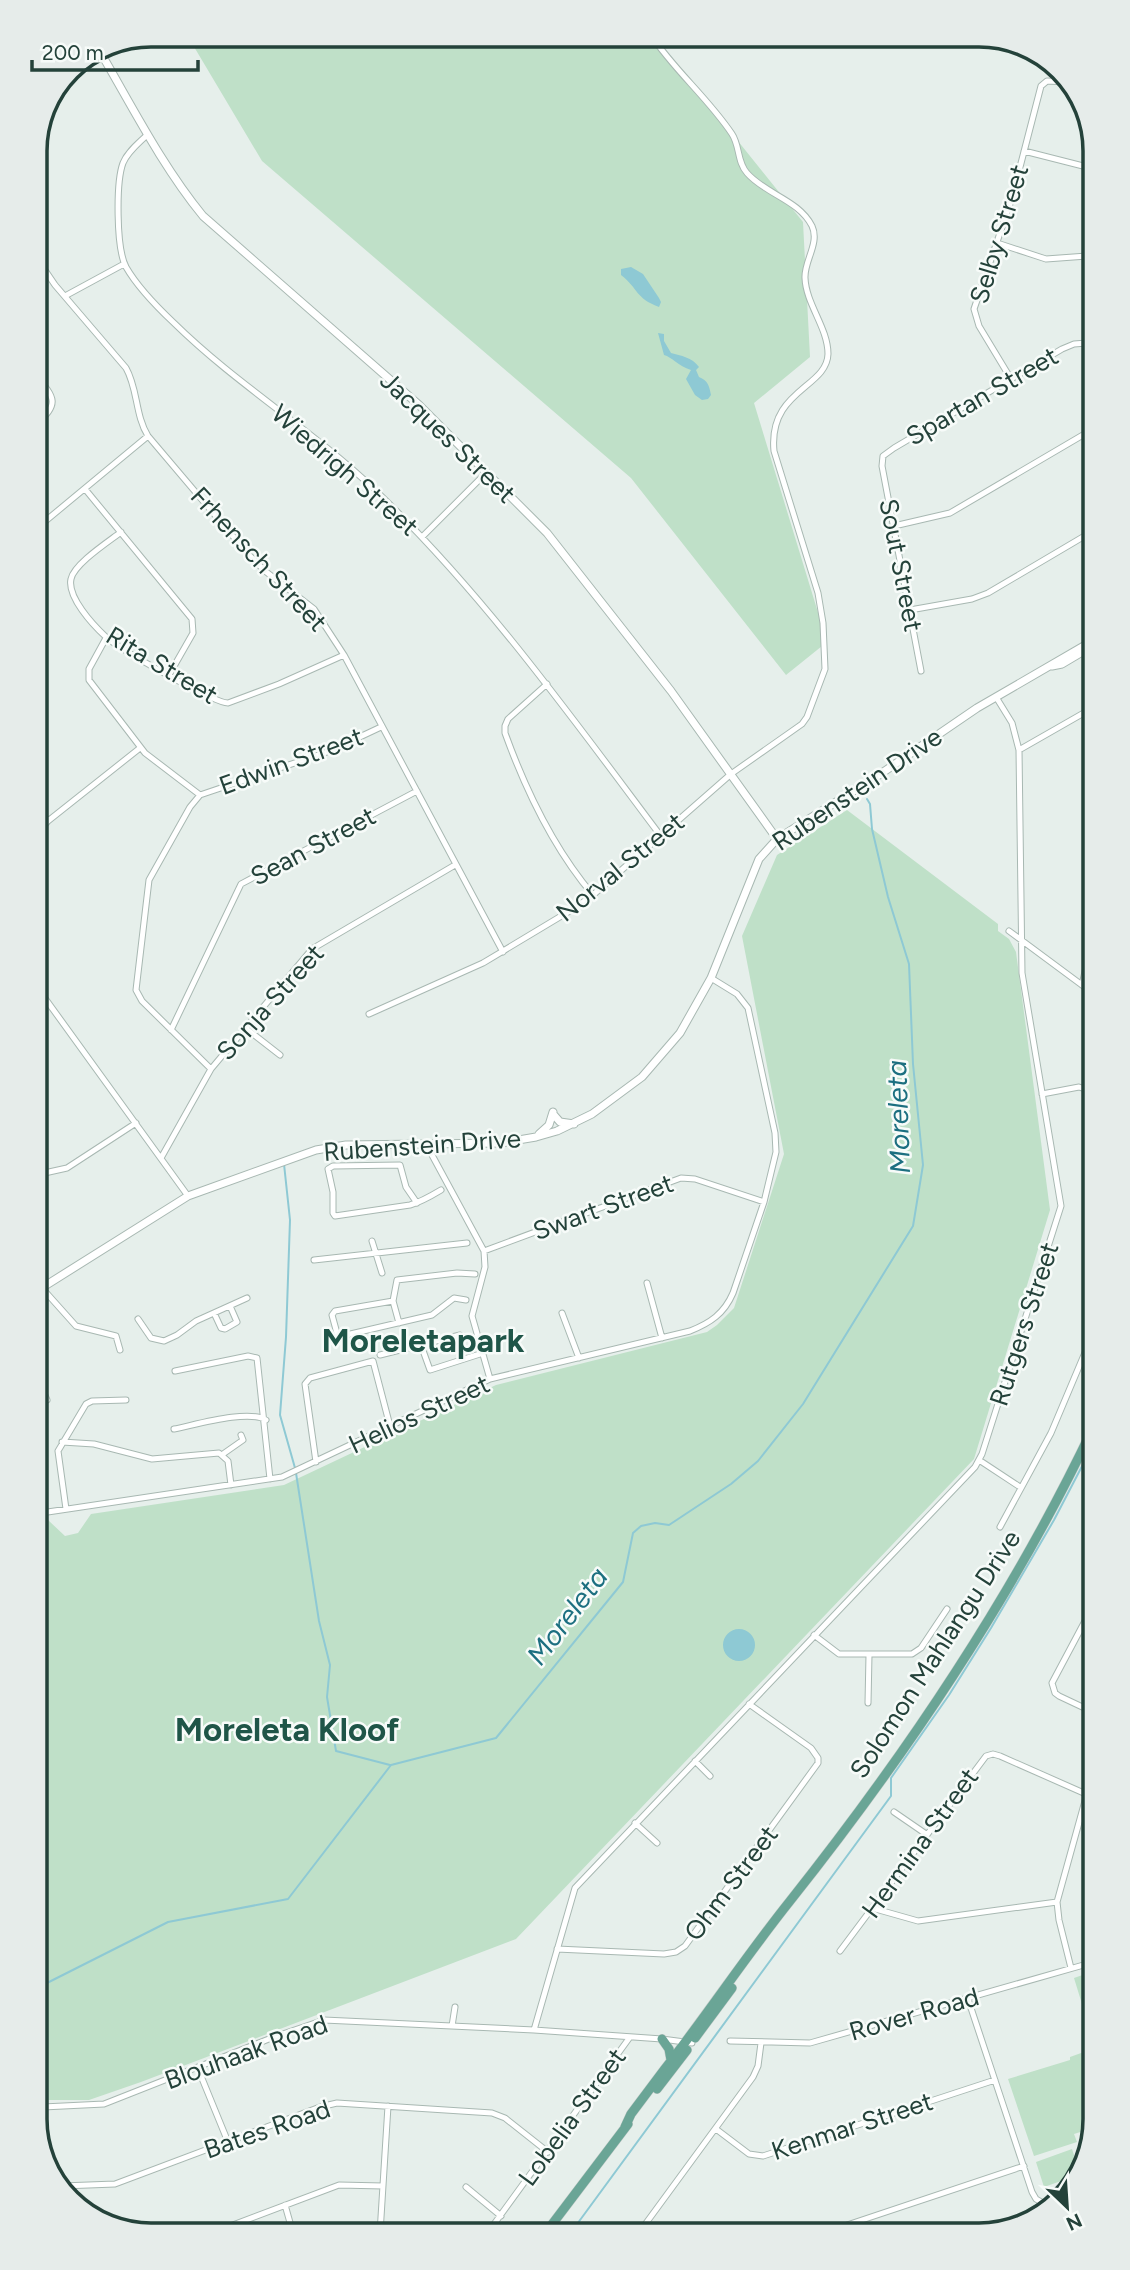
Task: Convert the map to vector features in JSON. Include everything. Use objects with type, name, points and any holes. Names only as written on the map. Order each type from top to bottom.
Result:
[{"type":"main road","name":"Solomon Mahlangu Drive","points":[[553,2223],[889,1769],[944,1689],[1032,1545],[1083,1447]]},
{"type":"main road","points":[[662,2039],[669,2049],[671,2060]]},
{"type":"main road","name":"Solomon Mahlangu Drive","points":[[625,2127],[671,2060],[689,2042]]},
{"type":"street","name":"Norval Street","points":[[369,1014],[503,952],[593,895],[731,774],[802,724],[825,669],[823,623],[818,593],[772,438],[774,426],[784,405],[818,373],[827,358],[827,345],[805,280],[814,242],[814,229],[797,209],[749,176],[741,163],[732,134],[661,47]]},
{"type":"street","name":"Jacques Street","points":[[104,59],[147,135],[187,197],[203,216],[418,405],[535,520],[635,643],[777,839]]},
{"type":"street","name":"Selby Street","points":[[1011,379],[974,314],[978,294],[1012,198],[1044,82],[1056,82]]},
{"type":"street","name":"Wiedrigh Street","points":[[147,135],[127,156],[122,166],[119,234],[124,264],[157,306],[187,336],[220,366],[349,466],[422,537],[547,684],[660,835]]},
{"type":"street","points":[[1024,152],[1083,166]]},
{"type":"street","points":[[997,243],[1046,259],[1083,256]]},
{"type":"street","points":[[65,296],[124,264]]},
{"type":"street","name":"Frhensch Street","points":[[47,272],[126,368],[148,436],[248,554],[314,609],[344,655],[503,952]]},
{"type":"street","name":"Spartan Street","points":[[882,459],[888,451],[1011,379],[1067,347],[1083,344]]},
{"type":"street","points":[[47,390],[53,398],[47,416]]},
{"type":"street","points":[[894,526],[950,513],[1083,435]]},
{"type":"street","points":[[47,520],[148,436]]},
{"type":"street","name":"Sout Street","points":[[882,459],[921,671]]},
{"type":"street","points":[[422,537],[486,474]]},
{"type":"street","points":[[85,489],[193,622],[193,633],[169,675]]},
{"type":"street","name":"Rita Street","points":[[121,532],[75,570],[70,582],[74,600],[106,638],[169,675],[224,703],[279,684],[344,655]]},
{"type":"street","points":[[910,610],[972,599],[988,593],[1083,537]]},
{"type":"street","name":"Edwin Street","points":[[106,638],[88,676],[140,748],[200,795],[330,751],[381,727]]},
{"type":"street","name":"Rubenstein Drive","points":[[47,1285],[188,1196],[316,1150],[346,1145],[501,1143],[536,1137],[574,1124],[620,1095],[667,1051],[689,1019],[711,978],[758,859],[777,839],[996,696],[1083,647]]},
{"type":"street","name":"Rubenstein Drive","points":[[1050,666],[1062,664],[1083,652]]},
{"type":"street","points":[[547,684],[508,719],[505,733],[544,823],[574,872],[593,895]]},
{"type":"street","name":"Rutgers Street","points":[[534,2030],[575,1888],[979,1460],[1060,1213],[1061,1197],[1024,991],[1020,940],[1019,750],[1012,723],[996,696]]},
{"type":"street","points":[[1019,750],[1083,713]]},
{"type":"street","points":[[48,821],[140,748]]},
{"type":"street","name":"Sean Street","points":[[171,1030],[242,884],[417,791]]},
{"type":"street","points":[[200,795],[190,807],[150,877],[137,995],[211,1069]]},
{"type":"street","name":"Sonja Street","points":[[161,1158],[211,1069],[316,945],[455,865]]},
{"type":"street","points":[[1009,931],[1082,985],[1083,980]]},
{"type":"street","name":"Helios Street","points":[[47,1512],[288,1475],[490,1379],[704,1326],[725,1308],[733,1293],[764,1202],[774,1164],[776,1143],[751,1017],[742,998],[711,978]]},
{"type":"street","points":[[47,1003],[188,1196]]},
{"type":"street","points":[[244,1027],[280,1055]]},
{"type":"street","points":[[1042,1094],[1083,1088]]},
{"type":"street","points":[[536,1137],[549,1125],[553,1113],[560,1122],[574,1124]]},
{"type":"street","points":[[47,1172],[67,1168],[136,1123]]},
{"type":"street","points":[[426,1144],[484,1251],[485,1267],[471,1311],[490,1379]]},
{"type":"street","points":[[417,1203],[406,1187],[400,1165],[334,1166],[328,1169],[334,1215],[417,1203],[441,1191]]},
{"type":"street","name":"Swart Street","points":[[484,1251],[681,1178],[695,1179],[764,1202]]},
{"type":"street","points":[[372,1241],[382,1273]]},
{"type":"street","points":[[314,1260],[467,1243]]},
{"type":"street","points":[[399,1323],[393,1301],[398,1280],[457,1273],[475,1274]]},
{"type":"street","points":[[647,1283],[662,1338]]},
{"type":"street","points":[[47,1295],[76,1326],[116,1336],[120,1350]]},
{"type":"street","points":[[138,1320],[151,1338],[164,1341],[190,1324],[247,1298]]},
{"type":"street","points":[[329,1339],[432,1315],[454,1298],[466,1300]]},
{"type":"street","points":[[338,1337],[331,1315],[335,1311],[393,1301]]},
{"type":"street","points":[[214,1313],[221,1328],[225,1329],[237,1321],[230,1306]]},
{"type":"street","points":[[562,1313],[579,1358]]},
{"type":"street","points":[[380,1355],[460,1335]]},
{"type":"street","points":[[421,1345],[430,1370],[482,1353]]},
{"type":"street","points":[[175,1371],[255,1356],[259,1362],[270,1479]]},
{"type":"street","points":[[1000,1527],[1057,1421],[1083,1358]]},
{"type":"street","points":[[316,1462],[305,1384],[310,1378],[373,1361],[390,1426]]},
{"type":"street","points":[[66,1509],[58,1455],[62,1442],[86,1404],[92,1401],[126,1400]]},
{"type":"street","points":[[174,1429],[240,1417],[255,1416],[265,1420]]},
{"type":"street","points":[[223,1454],[242,1442],[242,1435]]},
{"type":"street","points":[[62,1442],[94,1444],[152,1459],[214,1452],[223,1454],[228,1461],[231,1485]]},
{"type":"street","points":[[979,1460],[1020,1487]]},
{"type":"street","points":[[814,1635],[839,1654],[915,1653],[947,1609]]},
{"type":"street","points":[[1083,1625],[1052,1683],[1055,1693],[1083,1707]]},
{"type":"street","points":[[869,1655],[869,1703]]},
{"type":"street","name":"Ohm Street","points":[[557,1949],[664,1954],[676,1952],[685,1946],[815,1769],[818,1758],[811,1748],[749,1704]]},
{"type":"street","name":"Hermina Street","points":[[840,1951],[982,1759],[989,1755],[1000,1756],[1083,1793]]},
{"type":"street","points":[[695,1761],[710,1776]]},
{"type":"street","points":[[1070,1968],[1057,1913],[1057,1902],[1083,1805]]},
{"type":"street","points":[[894,1812],[926,1834]]},
{"type":"street","points":[[635,1823],[657,1843]]},
{"type":"street","points":[[872,1908],[918,1922],[1057,1902]]},
{"type":"street","name":"Rover Road","points":[[730,2041],[810,2043],[1083,1965]]},
{"type":"street","points":[[968,1999],[1032,2190]]},
{"type":"street","points":[[452,2026],[455,2007]]},
{"type":"street","name":"Blouhaak Road","points":[[47,2107],[104,2104],[324,2020],[534,2030],[689,2042]]},
{"type":"street","name":"Lobelia Street","points":[[495,2223],[630,2037]]},
{"type":"street","points":[[646,2223],[757,2071],[761,2043]]},
{"type":"street","points":[[201,2076],[228,2142]]},
{"type":"street","name":"Kenmar Street","points":[[716,2129],[749,2154],[763,2156],[995,2080]]},
{"type":"street","name":"Bates Road","points":[[72,2186],[115,2184],[328,2104],[499,2115],[548,2152]]},
{"type":"street","points":[[381,2223],[388,2106]]},
{"type":"street","points":[[853,2223],[1024,2166]]},
{"type":"street","points":[[238,2223],[339,2185],[383,2186]]},
{"type":"street","points":[[466,2188],[501,2216]]},
{"type":"street","points":[[285,2205],[290,2223]]},
{"type":"green space","points":[[194,47],[663,47],[803,222],[810,357],[754,403],[827,642],[786,675],[631,478],[262,161]]},
{"type":"green space","points":[[847,810],[998,924],[998,931],[1009,939],[1016,952],[1050,1210],[974,1459],[516,1939],[89,2100],[47,2100],[47,1520],[65,1536],[78,1533],[91,1514],[284,1485],[496,1385],[707,1332],[717,1325],[734,1308],[784,1154],[742,936],[777,855]]},
{"type":"green space","points":[[1083,1975],[1083,2007],[1074,1978]]},
{"type":"green space","points":[[1083,2052],[1082,2131],[1074,2134],[1077,2142],[1034,2156],[1008,2079],[1070,2060],[1070,2057]]},
{"type":"green space","points":[[1072,2149],[1075,2158],[1068,2172],[1039,2172],[1036,2162]]},
{"type":"water","points":[[631,267],[643,274],[661,302],[659,307],[641,297],[621,275],[621,269]]},
{"type":"water","points":[[658,333],[664,334],[664,341],[671,353],[690,359],[699,367],[696,370],[699,377],[710,389],[711,395],[708,399],[702,400],[695,395],[686,379],[691,370],[664,355]]},
{"type":"water","points":[[739,1629],[750,1634],[755,1645],[750,1656],[739,1661],[728,1656],[723,1645],[728,1634]]},
{"type":"waterway","name":"Moreleta","points":[[47,1983],[168,1922],[288,1899],[391,1765],[496,1738],[623,1582],[633,1533],[641,1526],[655,1523],[669,1525],[731,1484],[758,1461],[803,1404],[913,1226],[923,1165],[913,1064],[909,964],[888,897],[867,799]]},
{"type":"waterway","points":[[284,1164],[290,1220],[280,1415],[295,1468]]},
{"type":"waterway","points":[[578,2223],[891,1796],[891,1778],[949,1695],[991,1628],[1083,1464]]},
{"type":"waterway","points":[[296,1473],[319,1621],[330,1665],[327,1697],[336,1751],[390,1765]]},
{"type":"district","name":"Moreletapark","points":[[423,1340]]},
{"type":"district","name":"Moreleta Kloof","points":[[287,1729]]}]
